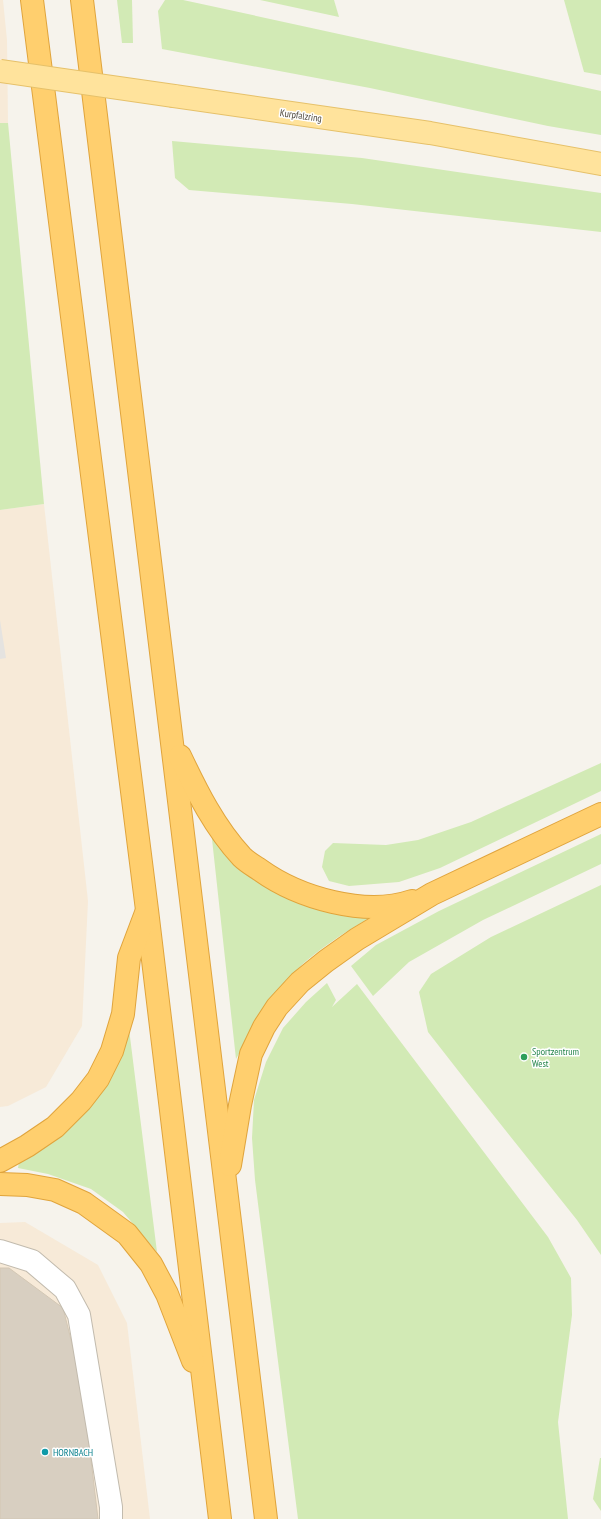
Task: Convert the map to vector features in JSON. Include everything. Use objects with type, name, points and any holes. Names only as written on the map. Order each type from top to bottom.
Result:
[{"type":"highway","points":[[32,0],[148,910],[220,1519]]},
{"type":"highway","points":[[82,0],[266,1519]]},
{"type":"highway","points":[[169,714],[179,753],[196,791],[218,826],[243,858],[275,880],[310,896],[347,905],[377,906],[403,904],[432,894]]},
{"type":"highway","points":[[226,1192],[241,1098],[252,1054],[264,1027],[277,1007],[300,982],[357,939],[432,894],[601,814]]},
{"type":"highway","points":[[0,1161],[27,1146],[55,1127],[81,1101],[98,1079],[112,1051],[123,1014],[129,958],[148,910]]},
{"type":"highway","points":[[0,1184],[27,1185],[55,1190],[84,1202],[127,1234],[151,1264],[167,1294],[204,1389]]},
{"type":"main road","name":"Kurpfalzring","points":[[0,71],[430,133],[601,164]]},
{"type":"lane","points":[[0,1251],[32,1261],[65,1289],[79,1314],[111,1507],[111,1519]]},
{"type":"shaded area","points":[[0,0],[3,0],[7,40],[8,123],[0,123]]},
{"type":"shaded area","points":[[44,504],[88,901],[82,1026],[46,1087],[8,1106],[0,1107],[0,510]]},
{"type":"shaded area","points":[[0,620],[6,658],[0,659]]},
{"type":"shaded area","points":[[25,1222],[98,1265],[127,1323],[150,1519],[0,1519],[0,1223]]},
{"type":"green space","points":[[117,0],[132,0],[133,43],[122,43]]},
{"type":"green space","points":[[165,0],[183,0],[601,91],[601,135],[548,126],[370,88],[162,49],[158,11]]},
{"type":"green space","points":[[260,0],[334,0],[339,17]]},
{"type":"green space","points":[[564,0],[601,0],[601,75],[584,72]]},
{"type":"green space","points":[[0,123],[8,123],[44,504],[0,510]]},
{"type":"green space","points":[[172,141],[362,158],[601,193],[601,232],[352,204],[189,190],[175,178]]},
{"type":"green space","points":[[601,763],[601,791],[440,868],[399,882],[349,886],[329,881],[322,867],[325,851],[333,843],[386,845],[418,840],[471,822]]},
{"type":"green space","points":[[211,830],[236,861],[264,886],[302,905],[350,913],[376,914],[327,945],[294,973],[277,992],[264,1011],[236,1059]]},
{"type":"green space","points":[[601,834],[601,864],[483,920],[409,962],[373,996],[351,966],[376,945],[439,911]]},
{"type":"green space","name":"Sportzentrum West","points":[[601,885],[601,1255],[577,1220],[428,1032],[419,992],[431,974],[491,937]]},
{"type":"green space","points":[[327,983],[336,1000],[332,1007],[357,984],[548,1237],[571,1278],[572,1315],[558,1422],[568,1519],[298,1519],[255,1180],[252,1138],[254,1100],[266,1062],[283,1028],[306,1002]]},
{"type":"green space","points":[[129,1029],[157,1252],[123,1212],[91,1189],[48,1174],[18,1168],[20,1157]]},
{"type":"green space","points":[[601,1458],[601,1511],[593,1499]]},
{"type":"building","name":"HORNBACH","points":[[0,1268],[9,1268],[63,1308],[82,1384],[98,1519],[0,1519]]},
{"type":"place","name":"Sportzentrum West","points":[[524,1057]]},
{"type":"place","name":"HORNBACH","points":[[45,1452]]}]
